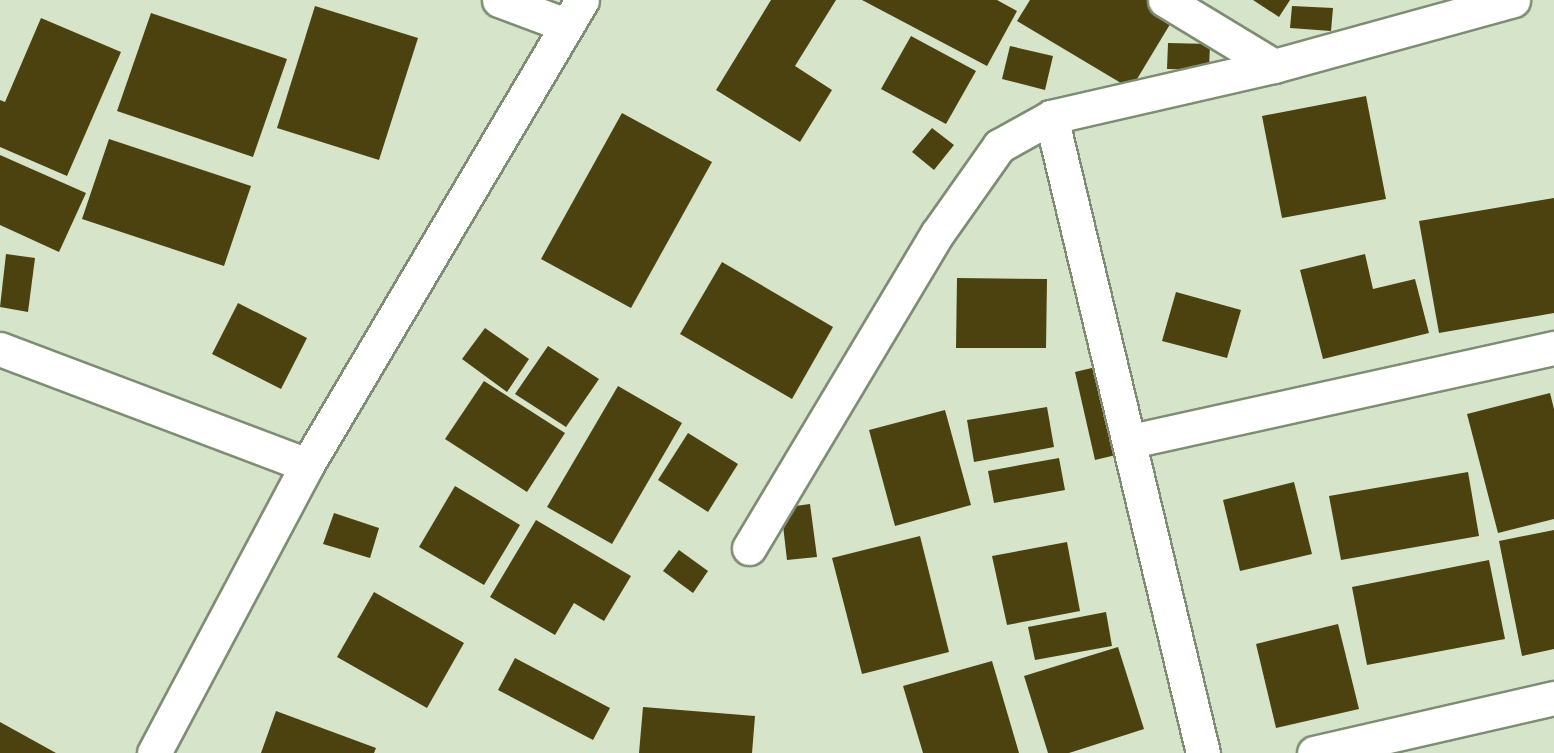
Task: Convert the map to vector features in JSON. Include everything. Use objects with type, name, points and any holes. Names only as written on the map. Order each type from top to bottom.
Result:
[{"type":"street","points":[[154,753],[307,465],[574,13],[499,0]]},
{"type":"street","points":[[1165,0],[1274,66]]},
{"type":"street","points":[[749,548],[937,234],[999,146],[1052,117],[1274,66],[1514,0]]},
{"type":"street","points":[[1052,117],[1131,441],[1203,753]]},
{"type":"street","points":[[1131,441],[1554,348]]},
{"type":"street","points":[[0,349],[307,465]]},
{"type":"street","points":[[1314,753],[1554,698]]},
{"type":"building","points":[[771,0],[836,0],[795,66],[832,90],[800,142],[716,90]]},
{"type":"building","points":[[862,0],[997,0],[1017,11],[987,66]]},
{"type":"building","points":[[1030,0],[1149,0],[1175,16],[1131,89],[1017,21]]},
{"type":"building","points":[[1253,0],[1290,0],[1279,17]]},
{"type":"building","points":[[315,6],[418,38],[379,160],[277,128]]},
{"type":"building","points":[[1292,6],[1333,8],[1331,31],[1290,28]]},
{"type":"building","points":[[151,13],[287,59],[253,157],[117,111]]},
{"type":"building","points":[[41,18],[121,52],[67,176],[0,147],[0,100],[5,102]]},
{"type":"building","points":[[911,36],[976,71],[946,124],[881,89]]},
{"type":"building","points":[[1168,43],[1210,44],[1209,70],[1167,69]]},
{"type":"building","points":[[1010,46],[1053,56],[1045,90],[1002,79]]},
{"type":"building","points":[[1366,96],[1386,199],[1282,218],[1262,116]]},
{"type":"building","points":[[622,113],[712,162],[631,308],[541,259]]},
{"type":"building","points":[[932,128],[954,145],[934,170],[912,152]]},
{"type":"building","points":[[109,139],[251,186],[224,266],[82,219]]},
{"type":"building","points":[[0,155],[86,193],[59,252],[0,225]]},
{"type":"building","points":[[1554,198],[1554,313],[1439,333],[1419,221]]},
{"type":"building","points":[[6,254],[35,258],[28,312],[0,307]]},
{"type":"building","points":[[1365,254],[1373,289],[1415,279],[1429,333],[1323,359],[1300,270]]},
{"type":"building","points":[[722,262],[833,327],[792,399],[680,334]]},
{"type":"building","points":[[957,278],[1047,279],[1046,348],[956,348]]},
{"type":"building","points":[[1176,292],[1241,310],[1227,358],[1162,341]]},
{"type":"building","points":[[238,303],[307,338],[281,389],[212,354]]},
{"type":"building","points":[[485,328],[529,359],[507,392],[462,359]]},
{"type":"building","points":[[548,346],[599,379],[566,427],[515,394]]},
{"type":"building","points":[[1100,366],[1120,454],[1095,460],[1075,372]]},
{"type":"building","points":[[484,381],[565,433],[527,492],[445,439]]},
{"type":"building","points":[[618,386],[682,423],[612,544],[547,507]]},
{"type":"building","points":[[1550,393],[1554,409],[1554,519],[1498,533],[1467,414]]},
{"type":"building","points":[[1047,407],[1054,447],[974,462],[967,420]]},
{"type":"building","points":[[945,410],[971,505],[895,526],[869,430]]},
{"type":"building","points":[[688,433],[738,464],[708,512],[658,480]]},
{"type":"building","points":[[1059,458],[1065,490],[994,503],[988,471]]},
{"type":"building","points":[[1468,472],[1479,536],[1341,560],[1329,496]]},
{"type":"building","points":[[1294,482],[1312,554],[1240,571],[1223,500]]},
{"type":"building","points":[[455,486],[520,525],[484,585],[419,547]]},
{"type":"building","points":[[810,504],[817,557],[787,560],[781,508]]},
{"type":"building","points":[[334,513],[379,528],[370,558],[323,544]]},
{"type":"building","points":[[536,520],[631,576],[604,621],[574,603],[555,635],[490,597]]},
{"type":"building","points":[[1554,530],[1554,649],[1522,656],[1499,541]]},
{"type":"building","points":[[920,536],[949,652],[862,674],[832,558]]},
{"type":"building","points":[[1067,542],[1080,611],[1007,625],[992,556]]},
{"type":"building","points":[[679,550],[708,571],[693,593],[663,571]]},
{"type":"building","points":[[1489,560],[1505,639],[1367,665],[1352,587]]},
{"type":"building","points":[[374,592],[464,643],[427,708],[337,657]]},
{"type":"building","points":[[1106,612],[1112,646],[1035,660],[1028,627]]},
{"type":"building","points":[[1338,624],[1359,709],[1276,728],[1256,644]]},
{"type":"building","points":[[1118,647],[1144,729],[1069,753],[1048,753],[1024,676]]},
{"type":"building","points":[[515,658],[610,708],[593,740],[498,690]]},
{"type":"building","points":[[992,661],[1019,753],[923,753],[903,686]]},
{"type":"building","points":[[643,707],[755,716],[752,753],[639,753]]},
{"type":"building","points":[[276,711],[376,748],[374,753],[261,753]]},
{"type":"building","points":[[0,722],[56,753],[0,753]]}]
